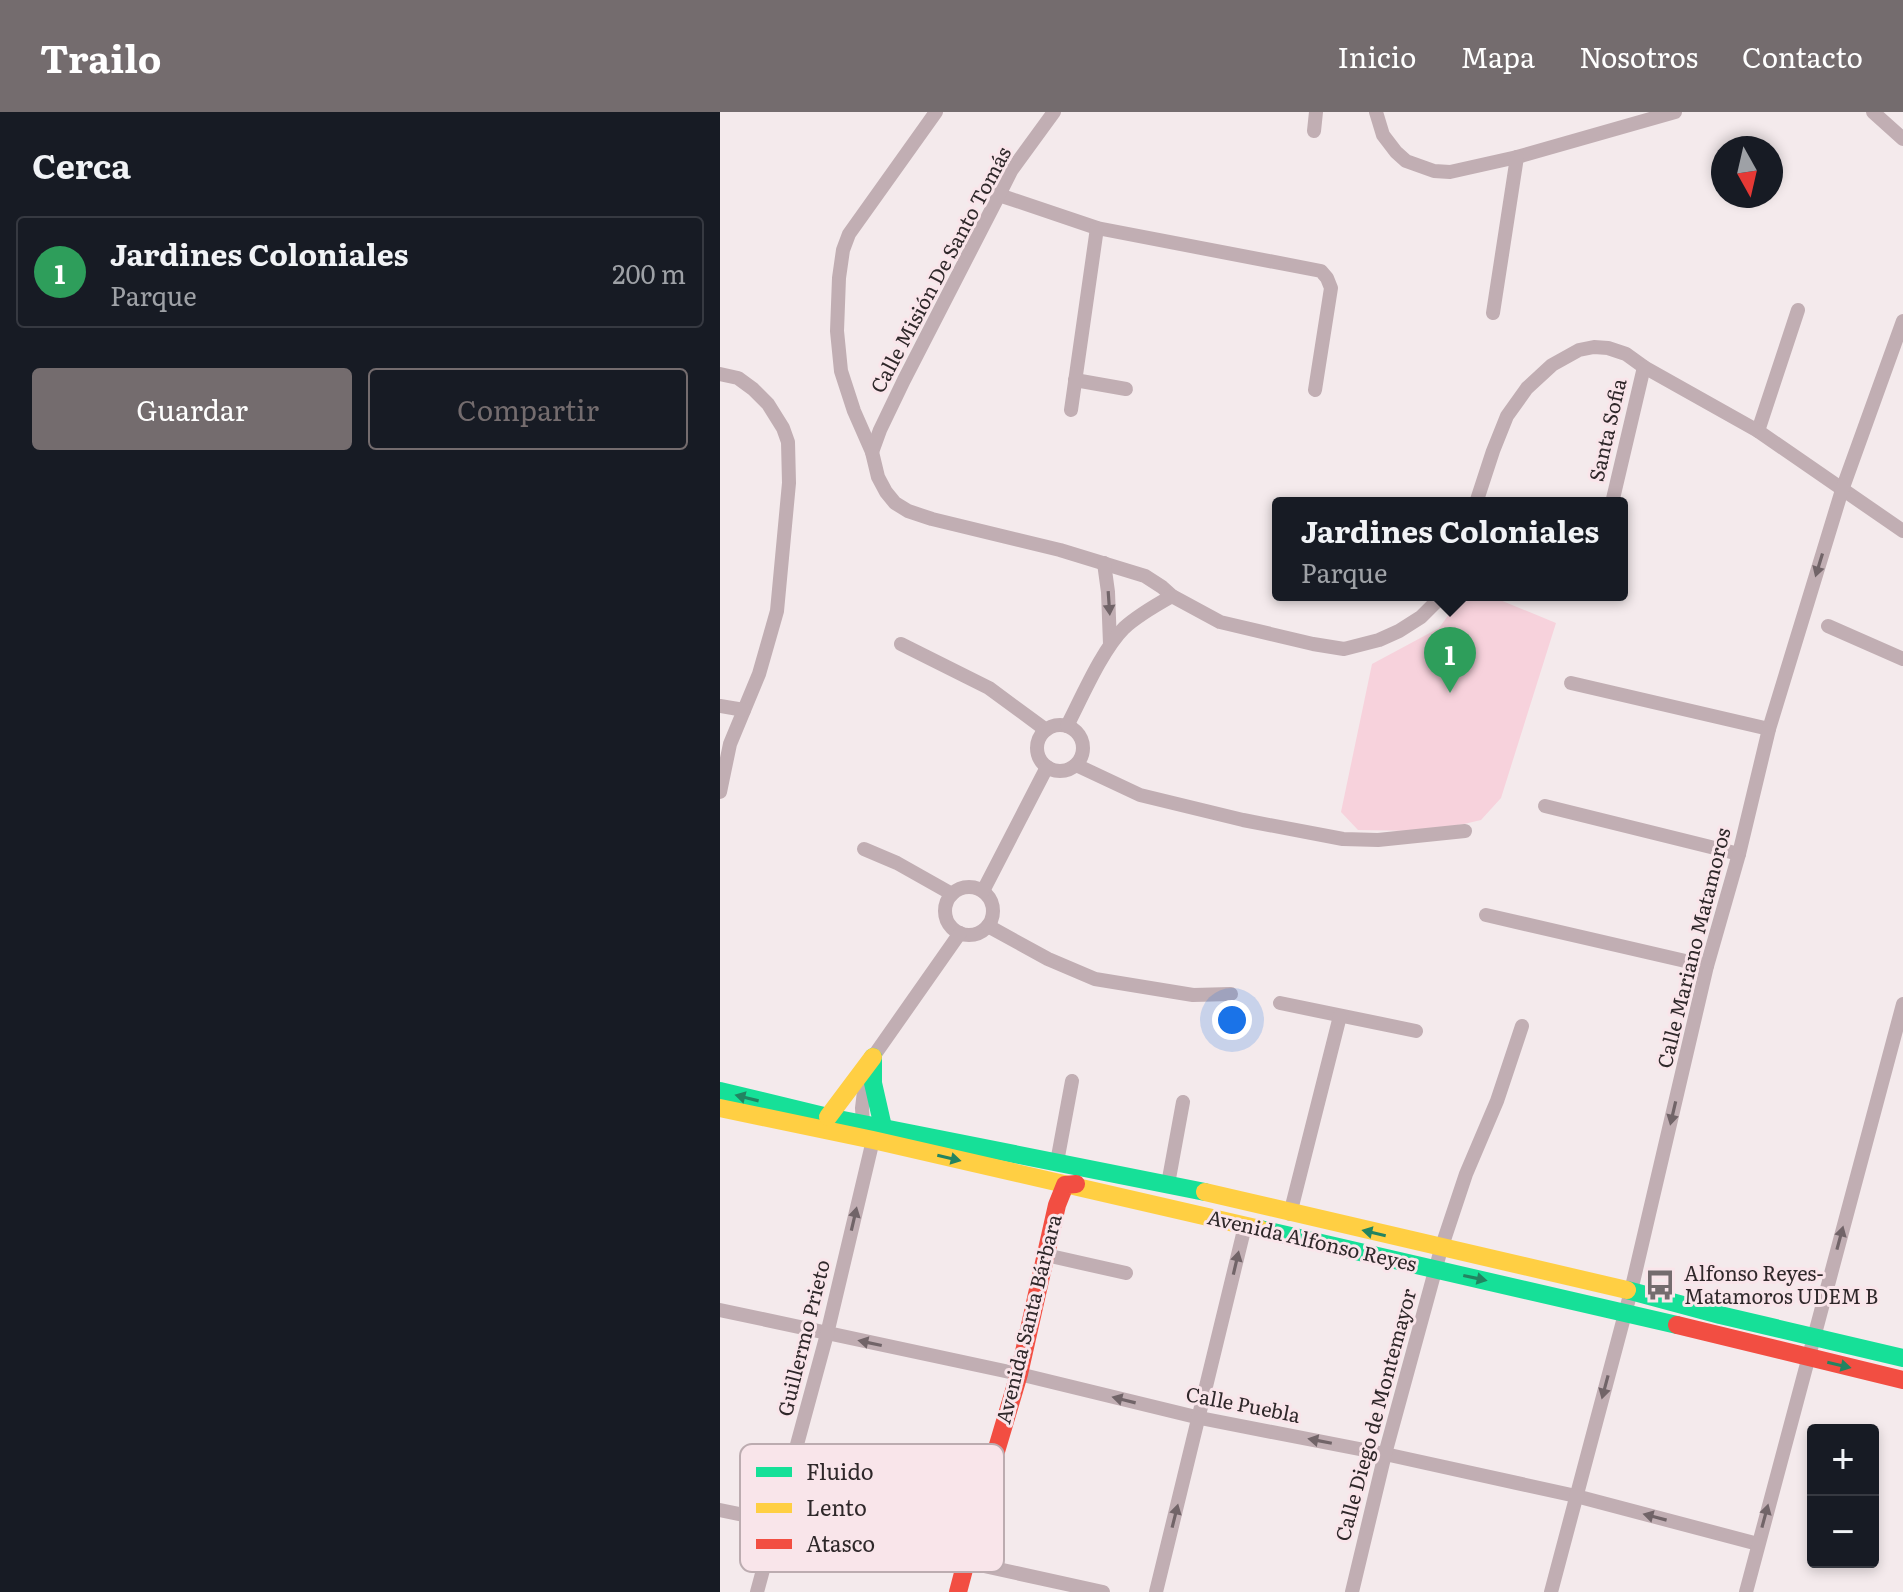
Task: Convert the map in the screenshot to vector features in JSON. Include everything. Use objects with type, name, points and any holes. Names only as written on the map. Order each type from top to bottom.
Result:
[{"type":"main road","points":[[828,1117],[873,1057]]},
{"type":"main road","points":[[873,1057],[878,1133]]},
{"type":"main road","name":"Avenida Alfonso Reyes","points":[[720,1091],[863,1123],[878,1133],[1065,1185],[1626,1312],[1903,1380]]},
{"type":"main road","name":"Avenida Alfonso Reyes","points":[[720,1108],[1057,1162],[1168,1184],[1631,1291],[1903,1358]]},
{"type":"main road","points":[[1065,1185],[1138,1188],[1168,1184]]},
{"type":"main road","name":"Avenida Santa Bárbara","points":[[999,1444],[1019,1374],[1057,1205],[1065,1185]]},
{"type":"main road","name":"Avenida Santa Bárbara","points":[[958,1592],[963,1572]]},
{"type":"street","points":[[936,112],[849,234],[839,278],[837,331],[841,371],[872,452],[878,477],[895,503],[932,519],[1009,537],[1145,576],[1172,596],[1220,622],[1344,649],[1399,631],[1421,617],[1437,601]]},
{"type":"street","name":"Calle Misión De Santo Tomás","points":[[872,452],[904,380],[1011,171],[1054,112]]},
{"type":"street","points":[[1314,131],[1316,112]]},
{"type":"street","points":[[1376,112],[1383,135],[1406,161],[1421,168],[1450,172],[1517,157],[1675,112]]},
{"type":"street","points":[[1873,112],[1903,139]]},
{"type":"street","points":[[1493,313],[1517,157]]},
{"type":"street","points":[[999,195],[1097,228],[1321,271],[1331,288],[1315,390]]},
{"type":"street","points":[[1071,410],[1097,228]]},
{"type":"street","points":[[1758,431],[1798,310]]},
{"type":"street","name":"Calle Mariano Matamoros","points":[[1551,1592],[1626,1312],[1707,966],[1739,854],[1769,729],[1842,490],[1901,330]]},
{"type":"street","points":[[1478,497],[1507,416],[1527,388],[1552,365],[1579,350],[1608,348],[1626,354],[1758,431],[1903,531]]},
{"type":"street","name":"Santa Sofia","points":[[1613,497],[1644,367]]},
{"type":"street","points":[[720,374],[738,378],[768,404],[788,442],[789,483],[777,611],[759,674],[730,744],[720,792]]},
{"type":"street","points":[[1075,380],[1126,389]]},
{"type":"street","points":[[1104,563],[1110,644]]},
{"type":"street","points":[[1067,726],[1110,644],[1135,619],[1172,596]]},
{"type":"street","points":[[1828,626],[1903,659]]},
{"type":"street","points":[[901,644],[989,688],[1046,730]]},
{"type":"street","points":[[1571,683],[1769,729]]},
{"type":"street","points":[[720,706],[744,710]]},
{"type":"street","points":[[1067,726],[1081,739],[1081,757],[1076,765],[1054,771],[1042,762],[1038,742],[1046,730],[1067,726]]},
{"type":"street","points":[[1076,765],[1140,795],[1243,820],[1343,839],[1378,840],[1465,831]]},
{"type":"street","points":[[983,891],[1047,767]]},
{"type":"street","points":[[1545,806],[1739,854]]},
{"type":"street","points":[[864,849],[897,863],[952,894]]},
{"type":"street","points":[[969,886],[983,891],[993,907],[993,917],[988,926],[975,934],[960,933],[952,928],[945,912],[952,894],[969,886]]},
{"type":"street","points":[[1486,915],[1707,966]]},
{"type":"street","points":[[988,926],[1048,959],[1095,979],[1193,995],[1231,994]]},
{"type":"street","points":[[863,1123],[863,1097],[873,1057],[960,933]]},
{"type":"street","points":[[1280,1003],[1416,1031]]},
{"type":"street","points":[[1746,1592],[1903,1004]]},
{"type":"street","points":[[1290,1214],[1340,1016]]},
{"type":"street","name":"Calle Diego de Montemayor","points":[[1352,1592],[1385,1454],[1441,1249],[1522,1026]]},
{"type":"street","points":[[1057,1162],[1072,1081]]},
{"type":"street","points":[[1168,1184],[1183,1102]]},
{"type":"street","name":"Guillermo Prieto","points":[[797,1444],[878,1133]]},
{"type":"street","points":[[1156,1592],[1245,1226]]},
{"type":"street","points":[[1046,1255],[1126,1273]]},
{"type":"street","name":"Calle Puebla","points":[[720,1310],[1019,1374],[1200,1418],[1576,1496],[1758,1544]]},
{"type":"street","points":[[720,1510],[740,1515]]},
{"type":"street","points":[[1004,1570],[1103,1592]]},
{"type":"street","name":"Guillermo Prieto","points":[[757,1592],[762,1572]]},
{"type":"shaded area","points":[[1459,601],[1503,601],[1556,623],[1501,798],[1481,820],[1464,824],[1419,831],[1358,830],[1341,812],[1372,664],[1439,628]]},
{"type":"traffic: fast","points":[[873,1057],[873,1083],[883,1127]]},
{"type":"traffic: fast","points":[[720,1091],[828,1117],[1205,1192]]},
{"type":"traffic: fast","points":[[1260,1229],[1677,1325]]},
{"type":"traffic: fast","points":[[1627,1290],[1903,1358]]},
{"type":"traffic: slow","points":[[828,1117],[873,1057]]},
{"type":"traffic: slow","points":[[720,1108],[1260,1229]]},
{"type":"traffic: slow","points":[[1205,1192],[1627,1290]]},
{"type":"traffic: jam","points":[[998,1444],[1019,1374],[1057,1205],[1065,1185],[1076,1184]]},
{"type":"traffic: jam","points":[[1677,1325],[1903,1380]]},
{"type":"traffic: jam","points":[[958,1592],[963,1572]]},
{"type":"place","name":"Jardines Coloniales","points":[[1450,693]]},
{"type":"place","name":"Alfonso Reyes- Matamoros UDEM B","points":[[1660,1285]]}]
